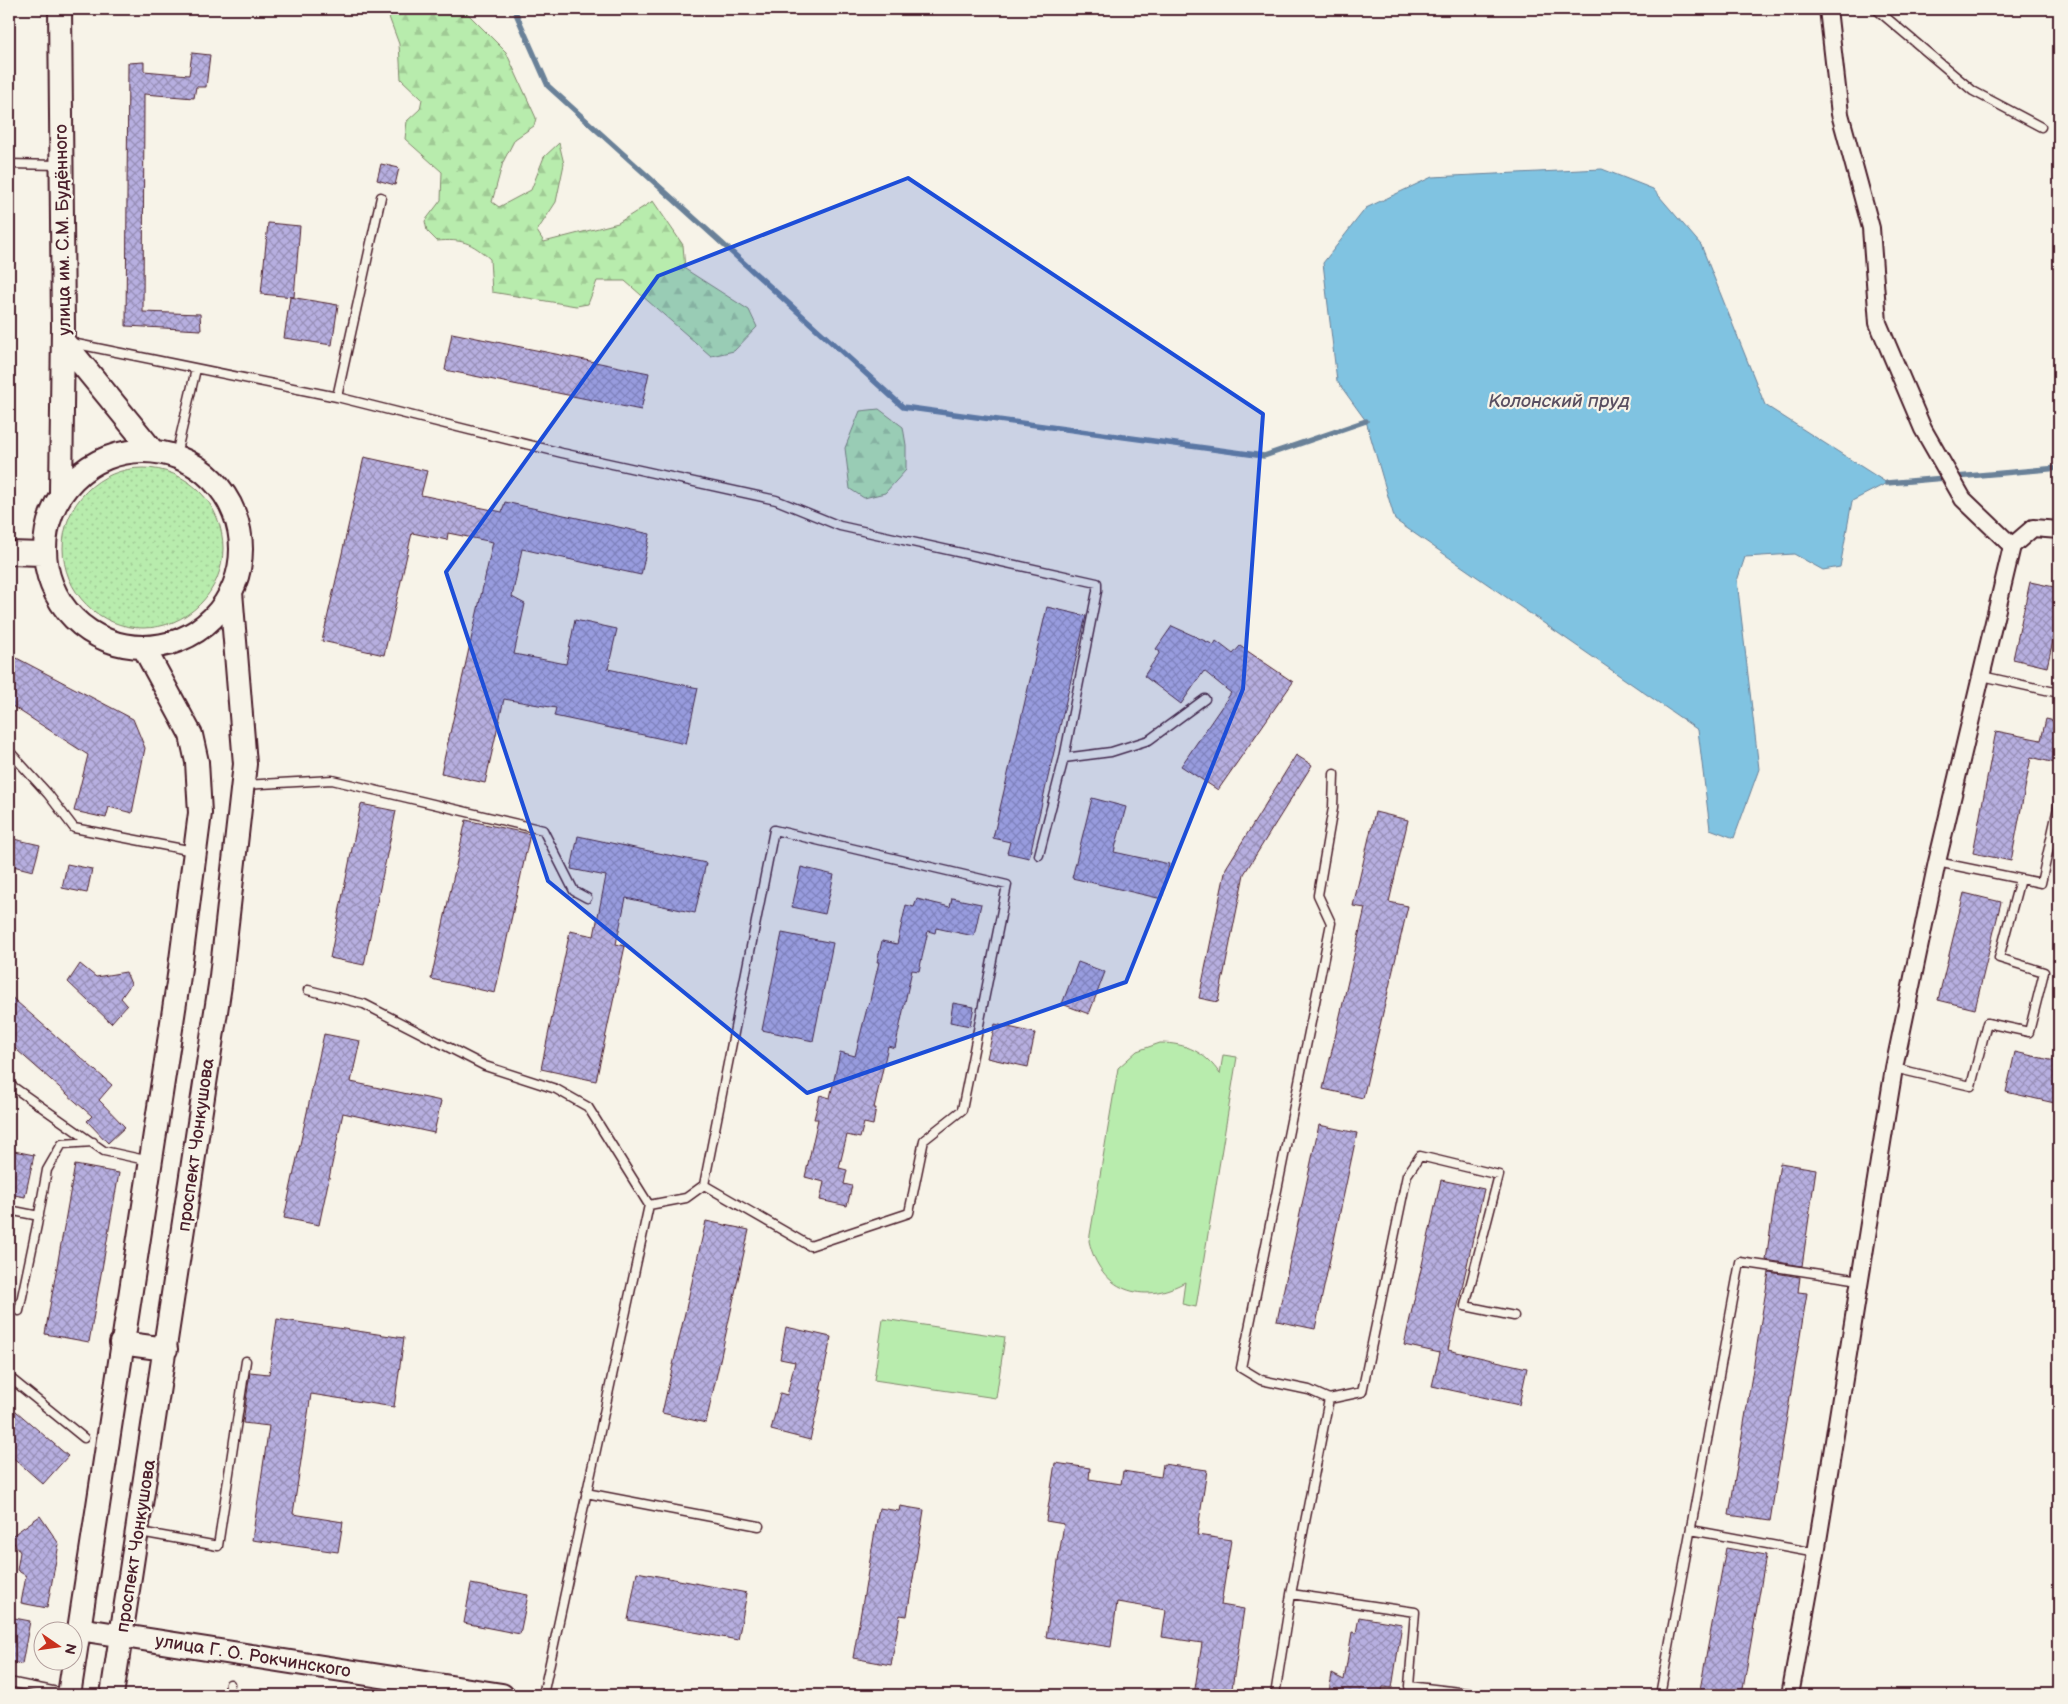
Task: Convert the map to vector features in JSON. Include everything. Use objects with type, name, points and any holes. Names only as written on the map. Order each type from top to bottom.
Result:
[{"type":"main road","name":"улица им. С.М. Будённого","points":[[60,9],[63,341],[152,450]]},
{"type":"main road","points":[[61,492],[63,341]]},
{"type":"main road","points":[[128,450],[152,450],[176,455],[200,468],[214,481],[234,511],[241,538],[240,566],[231,592],[216,615],[196,632],[171,644],[144,648],[114,644],[87,631],[64,610],[50,584],[43,554],[47,521],[61,492],[91,466],[128,450]]},
{"type":"main road","points":[[9,553],[43,554]]},
{"type":"main road","name":"проспект Чонкушова","points":[[112,1695],[220,985],[245,764],[231,592]]},
{"type":"main road","points":[[80,1622],[121,1343],[178,983],[200,813],[196,752],[191,735],[144,648]]},
{"type":"main road","points":[[121,1343],[166,1349]]},
{"type":"main road","name":"улица Г. О. Рокчинского","points":[[82,1629],[502,1695]]},
{"type":"main road","points":[[69,1695],[72,1672]]},
{"type":"street","points":[[1828,9],[1840,114],[1870,228],[1878,323],[1923,429],[1964,499],[2012,546]]},
{"type":"street","points":[[1790,1695],[1816,1553],[1894,1068],[1937,862],[2012,546],[2033,528],[2059,530]]},
{"type":"lane","points":[[1876,9],[1973,91],[2041,127]]},
{"type":"lane","points":[[9,164],[61,165]]},
{"type":"lane","points":[[337,397],[381,197]]},
{"type":"lane","points":[[63,341],[337,397],[562,453],[776,500],[840,526],[1097,583],[1064,758],[1039,855]]},
{"type":"lane","points":[[176,455],[196,369]]},
{"type":"lane","points":[[1982,676],[2059,693]]},
{"type":"lane","points":[[1064,758],[1111,752],[1149,740],[1205,699]]},
{"type":"lane","points":[[9,751],[48,794],[74,828],[195,852]]},
{"type":"lane","points":[[1334,774],[1333,808],[1318,895],[1331,923],[1240,1368],[1261,1380],[1309,1390],[1329,1399],[1362,1392],[1407,1175],[1420,1156],[1499,1175],[1464,1306],[1514,1316]]},
{"type":"lane","points":[[242,785],[332,780],[543,830],[574,891],[587,898]]},
{"type":"lane","points":[[1937,862],[2040,883],[2059,803]]},
{"type":"lane","points":[[649,1205],[686,1198],[704,1185],[774,830],[1007,885],[962,1110],[924,1140],[909,1213],[810,1246],[704,1185]]},
{"type":"lane","points":[[1894,1068],[1971,1086],[1987,1023],[2029,1032],[2044,972],[1999,958],[2020,879]]},
{"type":"lane","points":[[308,990],[364,1004],[485,1066],[556,1089],[588,1107],[649,1205],[542,1695]]},
{"type":"lane","points":[[9,1084],[104,1151],[150,1161]]},
{"type":"lane","points":[[19,1312],[47,1170],[62,1144],[93,1142]]},
{"type":"lane","points":[[9,1210],[39,1216]]},
{"type":"lane","points":[[1660,1695],[1740,1262],[1860,1280]]},
{"type":"lane","points":[[138,1531],[218,1546],[246,1361]]},
{"type":"lane","points":[[9,1377],[84,1438]]},
{"type":"lane","points":[[1275,1695],[1291,1594],[1329,1399]]},
{"type":"lane","points":[[586,1492],[759,1526]]},
{"type":"lane","points":[[1691,1530],[1816,1553]]},
{"type":"lane","points":[[1291,1594],[1415,1612],[1409,1686],[1484,1695]]},
{"type":"lane","points":[[9,1682],[69,1695]]},
{"type":"lane","points":[[228,1695],[230,1684]]},
{"type":"highlighted area","points":[[908,178],[1263,414],[1243,689],[1126,982],[807,1093],[548,881],[446,572],[658,276]]},
{"type":"green space","points":[[386,9],[463,9],[506,52],[536,118],[534,126],[515,139],[503,162],[492,202],[499,207],[531,190],[544,157],[559,143],[564,164],[556,202],[537,231],[544,242],[618,223],[653,201],[683,245],[685,269],[749,310],[757,327],[734,351],[711,356],[625,281],[597,281],[588,304],[576,306],[492,292],[490,259],[466,243],[460,241],[437,241],[427,231],[425,221],[441,200],[442,172],[405,139],[407,121],[420,109],[422,99],[401,79],[399,44]]},
{"type":"green space","points":[[879,409],[903,427],[906,445],[906,470],[885,493],[864,498],[850,489],[845,448],[860,411]]},
{"type":"green space","points":[[135,468],[151,468],[181,477],[200,491],[217,517],[223,540],[223,556],[217,579],[200,605],[181,619],[166,625],[151,628],[135,628],[105,619],[81,599],[72,586],[66,571],[63,556],[63,540],[72,510],[92,486],[105,477],[120,471]]},
{"type":"green space","points":[[1160,1043],[1169,1043],[1194,1050],[1208,1060],[1220,1074],[1223,1055],[1237,1057],[1196,1307],[1182,1304],[1185,1282],[1153,1293],[1125,1289],[1113,1282],[1095,1258],[1089,1241],[1118,1068],[1137,1051]]},
{"type":"green space","points":[[883,1319],[1005,1337],[996,1398],[874,1380]]},
{"type":"water","name":"Колонский пруд","points":[[1602,169],[1653,189],[1701,245],[1765,405],[1887,483],[1852,501],[1840,567],[1823,570],[1794,554],[1745,557],[1737,581],[1759,769],[1734,838],[1710,829],[1698,730],[1395,520],[1366,421],[1337,381],[1323,263],[1366,208],[1432,177]]},
{"type":"building","points":[[192,53],[210,55],[206,87],[196,87],[194,98],[144,94],[143,312],[200,314],[201,330],[126,326],[128,63],[144,62],[144,71],[189,75]]},
{"type":"building","points":[[381,164],[399,168],[395,185],[377,180]]},
{"type":"building","points":[[268,223],[300,226],[294,297],[261,294]]},
{"type":"building","points":[[290,297],[338,305],[332,345],[284,338]]},
{"type":"building","points":[[452,333],[649,373],[641,410],[445,370]]},
{"type":"building","points":[[364,457],[427,471],[421,495],[502,512],[505,502],[650,534],[641,575],[522,549],[512,597],[525,604],[514,654],[566,664],[575,620],[617,629],[608,669],[698,688],[686,744],[554,716],[556,708],[504,699],[485,783],[441,773],[493,542],[448,533],[447,540],[412,533],[384,655],[322,641]]},
{"type":"building","points":[[2030,582],[2059,588],[2059,614],[2047,667],[2013,659]]},
{"type":"building","points":[[1047,607],[1086,616],[1029,858],[1007,853],[1010,842],[993,838]]},
{"type":"building","points":[[1172,626],[1214,645],[1216,641],[1233,654],[1240,646],[1293,682],[1218,790],[1181,766],[1231,693],[1204,671],[1181,704],[1144,676],[1160,652],[1156,649]]},
{"type":"building","points":[[9,654],[133,719],[145,748],[132,813],[109,807],[106,818],[74,811],[88,755],[9,704]]},
{"type":"building","points":[[2046,719],[2059,722],[2059,764],[2031,757],[2011,861],[1973,853],[1996,731],[2041,740]]},
{"type":"building","points":[[1296,755],[1312,765],[1244,874],[1218,1002],[1199,998],[1226,868]]},
{"type":"building","points":[[1092,798],[1126,807],[1114,852],[1169,864],[1162,899],[1072,878]]},
{"type":"building","points":[[361,804],[396,811],[364,965],[330,958]]},
{"type":"building","points":[[1375,812],[1408,820],[1389,902],[1408,906],[1363,1098],[1323,1089],[1365,908],[1353,906]]},
{"type":"building","points":[[466,820],[530,834],[495,993],[431,979]]},
{"type":"building","points":[[578,836],[706,863],[695,913],[626,898],[616,944],[625,946],[596,1081],[541,1069],[570,931],[594,936],[606,876],[571,869]]},
{"type":"building","points":[[9,838],[40,845],[33,871],[9,865]]},
{"type":"building","points":[[67,864],[92,869],[87,893],[62,888]]},
{"type":"building","points":[[801,867],[834,875],[825,914],[792,907]]},
{"type":"building","points":[[1964,893],[2001,902],[1975,1009],[1938,1000]]},
{"type":"building","points":[[952,898],[981,904],[974,936],[936,928],[935,933],[928,931],[919,971],[912,970],[895,1048],[888,1046],[874,1108],[876,1108],[873,1125],[864,1123],[860,1138],[847,1135],[839,1168],[847,1170],[844,1184],[852,1186],[847,1206],[820,1200],[824,1182],[805,1177],[818,1119],[814,1119],[820,1095],[830,1098],[840,1052],[855,1056],[869,1005],[882,941],[897,944],[906,905],[914,907],[917,899],[950,907]]},
{"type":"building","points":[[782,933],[833,943],[813,1041],[762,1030]]},
{"type":"building","points":[[1078,962],[1105,972],[1089,1014],[1062,1004]]},
{"type":"building","points":[[80,964],[96,977],[126,972],[131,984],[121,998],[127,1005],[111,1023],[68,982]]},
{"type":"building","points":[[9,995],[112,1085],[99,1100],[125,1127],[108,1143],[87,1121],[92,1116],[9,1043]]},
{"type":"building","points":[[953,1003],[974,1007],[970,1026],[950,1022]]},
{"type":"building","points":[[995,1024],[1035,1033],[1028,1067],[987,1058]]},
{"type":"building","points":[[324,1034],[360,1041],[351,1082],[441,1101],[434,1133],[343,1113],[319,1225],[284,1218]]},
{"type":"building","points":[[2015,1052],[2059,1062],[2059,1104],[2006,1092]]},
{"type":"building","points":[[1319,1125],[1357,1133],[1315,1329],[1277,1321]]},
{"type":"building","points":[[9,1150],[34,1155],[25,1197],[9,1194]]},
{"type":"building","points":[[1780,1163],[1816,1169],[1802,1266],[1766,1260]]},
{"type":"building","points":[[75,1165],[119,1173],[89,1342],[45,1334]]},
{"type":"building","points":[[1441,1180],[1484,1189],[1448,1350],[1527,1368],[1519,1405],[1432,1386],[1440,1353],[1404,1345]]},
{"type":"building","points":[[706,1221],[749,1230],[706,1423],[662,1413]]},
{"type":"building","points":[[1769,1272],[1800,1277],[1798,1292],[1807,1293],[1770,1521],[1729,1515]]},
{"type":"building","points":[[277,1319],[404,1338],[394,1407],[311,1394],[293,1514],[343,1522],[338,1552],[252,1540],[269,1426],[243,1423],[250,1372],[269,1374]]},
{"type":"building","points":[[786,1327],[831,1337],[820,1390],[822,1390],[810,1440],[771,1430],[780,1393],[787,1395],[795,1362],[780,1359]]},
{"type":"building","points":[[9,1405],[68,1456],[43,1484],[9,1454]]},
{"type":"building","points":[[1055,1463],[1090,1468],[1089,1479],[1121,1484],[1123,1471],[1161,1477],[1163,1464],[1207,1470],[1197,1535],[1231,1540],[1221,1605],[1244,1609],[1231,1695],[1194,1695],[1202,1643],[1162,1637],[1166,1610],[1117,1602],[1111,1647],[1046,1637],[1064,1524],[1046,1521]]},
{"type":"building","points":[[900,1506],[924,1510],[907,1616],[900,1615],[891,1665],[853,1658],[879,1508],[899,1511]]},
{"type":"building","points":[[40,1516],[59,1544],[47,1608],[21,1603],[26,1576],[17,1570],[20,1552],[10,1537]]},
{"type":"building","points":[[1726,1548],[1766,1555],[1742,1695],[1699,1695]]},
{"type":"building","points":[[637,1572],[747,1593],[738,1640],[628,1620]]},
{"type":"building","points":[[471,1584],[528,1595],[520,1634],[464,1623]]},
{"type":"building","points":[[9,1617],[30,1621],[22,1664],[9,1662]]},
{"type":"building","points":[[1359,1617],[1402,1624],[1392,1688],[1383,1687],[1381,1695],[1342,1695],[1329,1692],[1332,1674],[1344,1680],[1352,1632],[1356,1633]]},
{"type":"waterway","points":[[514,9],[548,86],[903,407],[1264,456],[1366,421]]},
{"type":"waterway","points":[[1887,483],[2059,468]]}]
